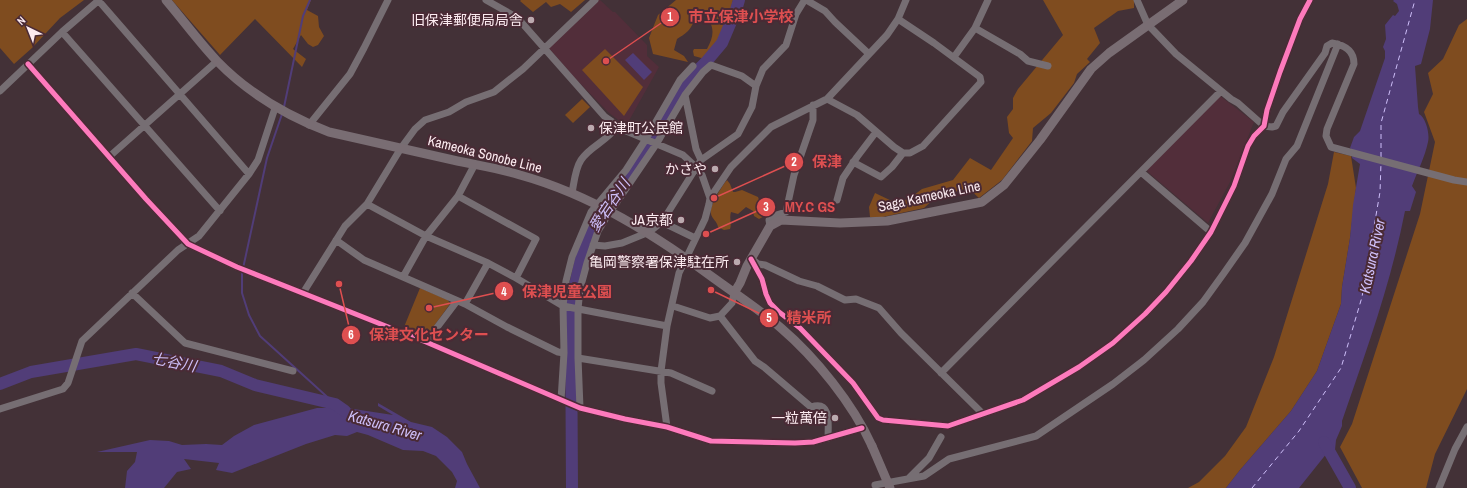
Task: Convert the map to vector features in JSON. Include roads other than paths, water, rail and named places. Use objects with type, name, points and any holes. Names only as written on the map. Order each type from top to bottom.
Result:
[{"type":"main road","name":"Kameoka Sonobe Line","points":[[166,0],[217,61],[245,86],[277,108],[309,125],[329,132],[520,175],[572,193],[649,232],[687,258],[780,327],[814,361],[839,391],[852,411],[872,446],[890,488]]},
{"type":"main road","name":"Saga Kameoka Line","points":[[770,226],[781,220],[840,223],[887,221],[982,202],[1004,185],[1040,140],[1091,69],[1109,53],[1183,0]]},
{"type":"main road","points":[[734,293],[770,226]]},
{"type":"street","points":[[0,91],[98,0],[249,174]]},
{"type":"street","points":[[309,125],[350,74],[388,0]]},
{"type":"street","points":[[486,0],[516,17],[605,117],[617,126],[683,154],[702,175],[710,198]]},
{"type":"street","points":[[303,293],[345,226],[367,204],[401,148],[415,129],[425,120],[449,112],[466,102],[494,92],[523,69],[595,0]]},
{"type":"street","points":[[593,245],[615,245],[649,232],[662,222],[701,160],[738,134],[752,107],[756,86],[762,69],[786,45],[796,14],[806,0],[825,11],[834,22],[869,54]]},
{"type":"street","points":[[667,427],[661,383],[661,371],[667,326],[673,306],[679,273],[705,219],[710,198],[731,167],[771,127],[826,99],[887,35],[898,19],[906,0]]},
{"type":"street","points":[[954,57],[975,28],[988,0]]},
{"type":"street","points":[[1137,0],[1148,24],[1176,54],[1238,103],[1264,126],[1272,128],[1276,126],[1283,112],[1325,53],[1328,46],[1338,44],[1348,48],[1354,59],[1354,64],[1327,129],[1326,136],[1331,147],[1427,173],[1467,182]]},
{"type":"street","points":[[751,259],[762,279],[770,303],[800,328],[849,379],[878,418],[883,420],[948,426],[1023,400],[1079,368],[1112,343],[1145,314],[1166,292],[1191,261],[1211,232],[1234,186],[1248,146],[1254,136],[1264,126],[1267,110],[1280,72],[1300,19],[1310,0]]},
{"type":"street","points":[[826,99],[857,115],[903,153],[910,153],[924,146],[981,82],[980,77],[954,57],[898,19]]},
{"type":"street","points":[[975,28],[1020,54],[1028,61],[1048,66]]},
{"type":"street","points":[[62,32],[220,211]]},
{"type":"street","points":[[875,485],[924,476],[949,459],[1036,436],[1113,384],[1144,360],[1178,329],[1203,302],[1245,243],[1272,194],[1286,159],[1297,146],[1338,44]]},
{"type":"street","points":[[110,156],[144,124],[217,61]]},
{"type":"street","points":[[28,64],[146,199],[188,244],[237,267],[426,342],[578,408],[667,427],[711,440],[795,443],[813,442],[862,428]]},
{"type":"street","points":[[564,401],[564,306],[566,280],[572,257],[591,212],[604,208],[656,143],[685,95],[703,72],[711,65],[742,76],[756,86]]},
{"type":"street","points":[[578,408],[576,308],[580,288],[604,208],[618,181],[647,139],[680,80],[692,66]]},
{"type":"street","points":[[941,373],[1221,91]]},
{"type":"street","points":[[685,95],[696,149],[701,160]]},
{"type":"street","points":[[770,226],[769,220],[773,216],[786,212],[794,175],[813,120],[813,105]]},
{"type":"street","points":[[0,409],[63,389],[68,383],[82,341],[178,250],[199,236],[249,174],[258,160],[277,108]]},
{"type":"street","points":[[572,193],[581,160],[588,152],[613,133],[617,126]]},
{"type":"street","points":[[837,200],[843,178],[853,162],[876,132]]},
{"type":"street","points":[[853,162],[881,177],[892,167],[903,153]]},
{"type":"street","points":[[403,277],[426,236],[458,196],[474,164]]},
{"type":"street","points":[[1141,172],[1211,232]]},
{"type":"street","points":[[458,196],[536,239],[516,278]]},
{"type":"street","points":[[367,204],[426,236],[488,263],[564,306],[667,326]]},
{"type":"street","points":[[662,222],[695,238]]},
{"type":"street","points":[[336,240],[364,260],[465,304],[507,327],[564,354]]},
{"type":"street","points":[[751,259],[758,264],[765,265],[799,281],[817,286],[845,300],[856,299],[879,308],[941,373],[983,414]]},
{"type":"street","points":[[465,304],[488,263]]},
{"type":"street","points":[[132,293],[185,343],[293,371]]},
{"type":"street","points":[[673,306],[710,318],[720,316],[732,303],[734,293]]},
{"type":"street","points":[[426,342],[457,301]]},
{"type":"street","points":[[720,316],[755,361],[764,366],[811,407],[817,405],[824,408],[827,412],[828,438]]},
{"type":"street","points":[[578,358],[672,373],[712,391]]},
{"type":"street","points":[[1439,488],[1455,449],[1467,427]]},
{"type":"street","points":[[909,478],[929,458],[941,437]]},
{"type":"water","name":"Katsura River","points":[[1433,0],[1430,29],[1421,64],[1415,66],[1419,114],[1424,119],[1428,131],[1427,148],[1412,186],[1416,192],[1410,211],[1405,211],[1393,264],[1385,291],[1342,421],[1342,426],[1336,440],[1335,450],[1332,452],[1341,469],[1335,458],[1327,453],[1299,488],[1226,488],[1291,411],[1317,371],[1341,304],[1353,205],[1360,164],[1352,158],[1353,151],[1350,148],[1354,137],[1360,131],[1385,58],[1385,51],[1383,47],[1386,39],[1385,25],[1393,15],[1395,16],[1399,11],[1397,4],[1393,1]]},
{"type":"water","points":[[633,53],[652,72],[644,80],[625,60]]},
{"type":"water","name":"Katsura River","points":[[291,395],[317,399],[347,408],[393,415],[378,406],[378,403],[411,422],[432,427],[447,437],[462,452],[480,488],[455,488],[457,481],[452,472],[436,456],[423,451],[403,450],[368,435],[357,432],[347,436],[335,435],[306,444],[232,473],[216,470],[219,463],[184,459],[191,469],[177,472],[164,488],[125,488],[127,471],[135,462],[137,452],[97,452],[150,440],[169,441],[182,445],[222,445],[234,436],[254,425],[317,408],[327,408],[327,406],[293,399]]},
{"type":"waterway","points":[[284,107],[303,16],[310,0]]},
{"type":"waterway","name":"愛宕谷川","points":[[572,488],[571,314],[573,294],[585,241],[597,218],[612,200],[637,164],[684,84],[722,43],[739,0]]},
{"type":"waterway","points":[[282,114],[267,158],[242,273],[242,293],[249,315],[260,336],[335,404]]},
{"type":"waterway","name":"七谷川","points":[[0,384],[31,372],[136,354],[221,371],[255,385],[335,404],[345,411]]},
{"type":"waterway","points":[[1324,442],[1350,488]]},
{"type":"place","name":"旧保津郵便局局舎","points":[[531,20]]},
{"type":"place","name":"市立保津小学校","points":[[606,61]]},
{"type":"place","name":"保津町公民館","points":[[591,128]]},
{"type":"place","name":"かさや","points":[[715,169]]},
{"type":"place","name":"保津","points":[[714,198]]},
{"type":"place","name":"JA京都","points":[[681,220]]},
{"type":"place","name":"MY.C GS","points":[[706,234]]},
{"type":"place","name":"亀岡警察署保津駐在所","points":[[737,262]]},
{"type":"place","name":"保津文化センター","points":[[339,284]]},
{"type":"place","name":"精米所","points":[[711,290]]},
{"type":"place","name":"保津児童公園","points":[[429,308]]},
{"type":"place","name":"一粒萬倍","points":[[835,418]]}]
